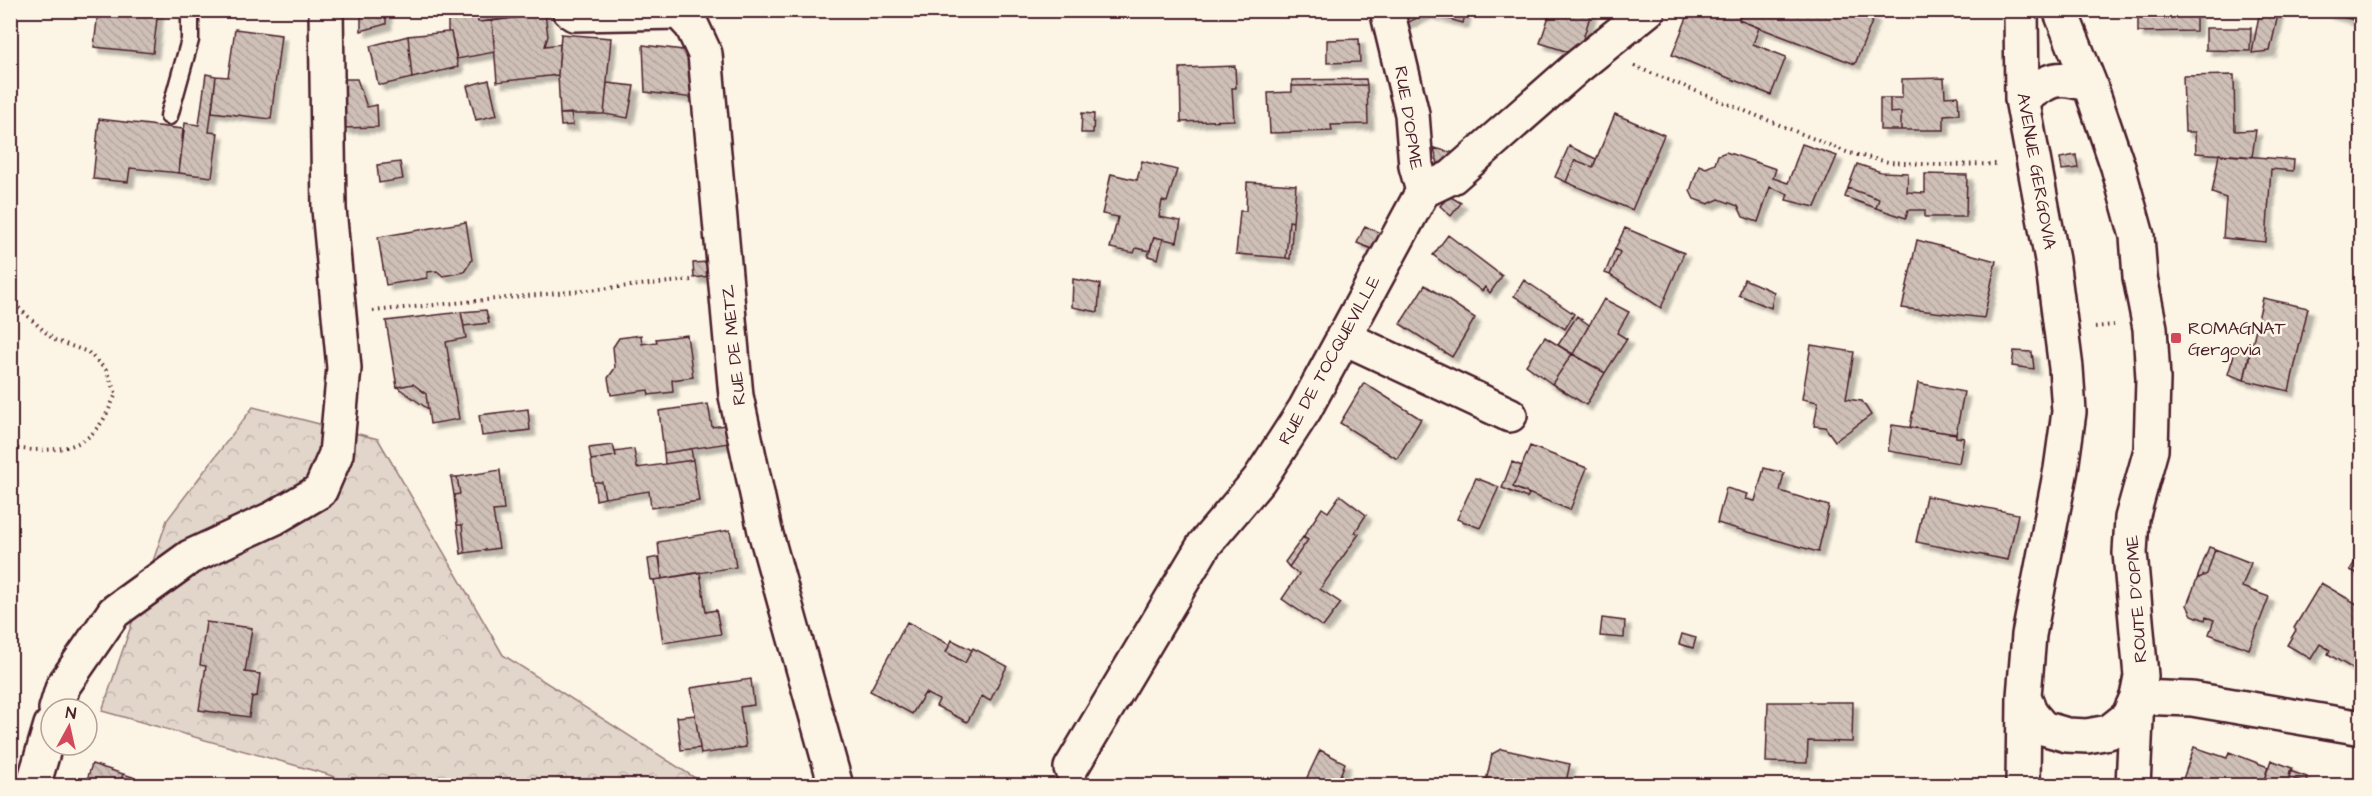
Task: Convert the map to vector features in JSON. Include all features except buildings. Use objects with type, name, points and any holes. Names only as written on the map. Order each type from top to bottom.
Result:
[{"type":"street","points":[[60,697],[63,686],[114,612],[190,557],[274,518],[320,491],[336,454],[344,368],[328,209],[326,10]]},
{"type":"street","name":"RUE DE METZ","points":[[569,10],[574,14],[679,12],[693,26],[705,54],[736,396],[765,531],[836,786]]},
{"type":"street","name":"RUE D'OPME","points":[[1387,10],[1412,114],[1416,166],[1423,191]]},
{"type":"street","points":[[1423,191],[1452,177],[1648,10]]},
{"type":"street","name":"AVENUE GERGOVIA","points":[[2021,10],[2022,99],[2052,260],[2066,368],[2069,412],[2061,469],[2029,635],[2024,696]]},
{"type":"street","points":[[2060,10],[2090,85]]},
{"type":"street","points":[[2022,99],[2046,82],[2066,78],[2090,85]]},
{"type":"street","name":"ROUTE D'OPME","points":[[2090,85],[2118,167],[2137,236],[2140,277],[2150,328],[2153,379],[2151,450],[2132,518],[2130,553],[2141,676],[2137,697],[2133,786]]},
{"type":"street","name":"RUE DE TOCQUEVILLE","points":[[1071,768],[1204,545],[1259,480],[1305,409],[1423,191]]},
{"type":"street","points":[[1342,337],[1510,415]]},
{"type":"street","points":[[2024,696],[2031,714],[2043,728],[2067,735],[2087,736],[2109,732],[2128,717],[2137,697],[2192,699],[2361,728]]},
{"type":"street","points":[[2023,786],[2024,696]]},
{"type":"street","points":[[33,786],[42,757]]},
{"type":"lane","points":[[169,116],[190,40],[190,10]]},
{"type":"path","points":[[1603,46],[1624,62],[1849,153],[1888,162],[1939,165],[2033,163]]},
{"type":"path","points":[[339,314],[725,276]]},
{"type":"path","points":[[10,300],[54,340],[88,352],[106,370],[116,394],[98,428],[80,444],[42,451],[10,448]]},
{"type":"green space","points":[[253,407],[378,439],[503,655],[706,785],[356,785],[326,774],[102,711],[167,520]]},
{"type":"place","name":"ROMAGNAT Gergovia","points":[[2176,338]]}]
